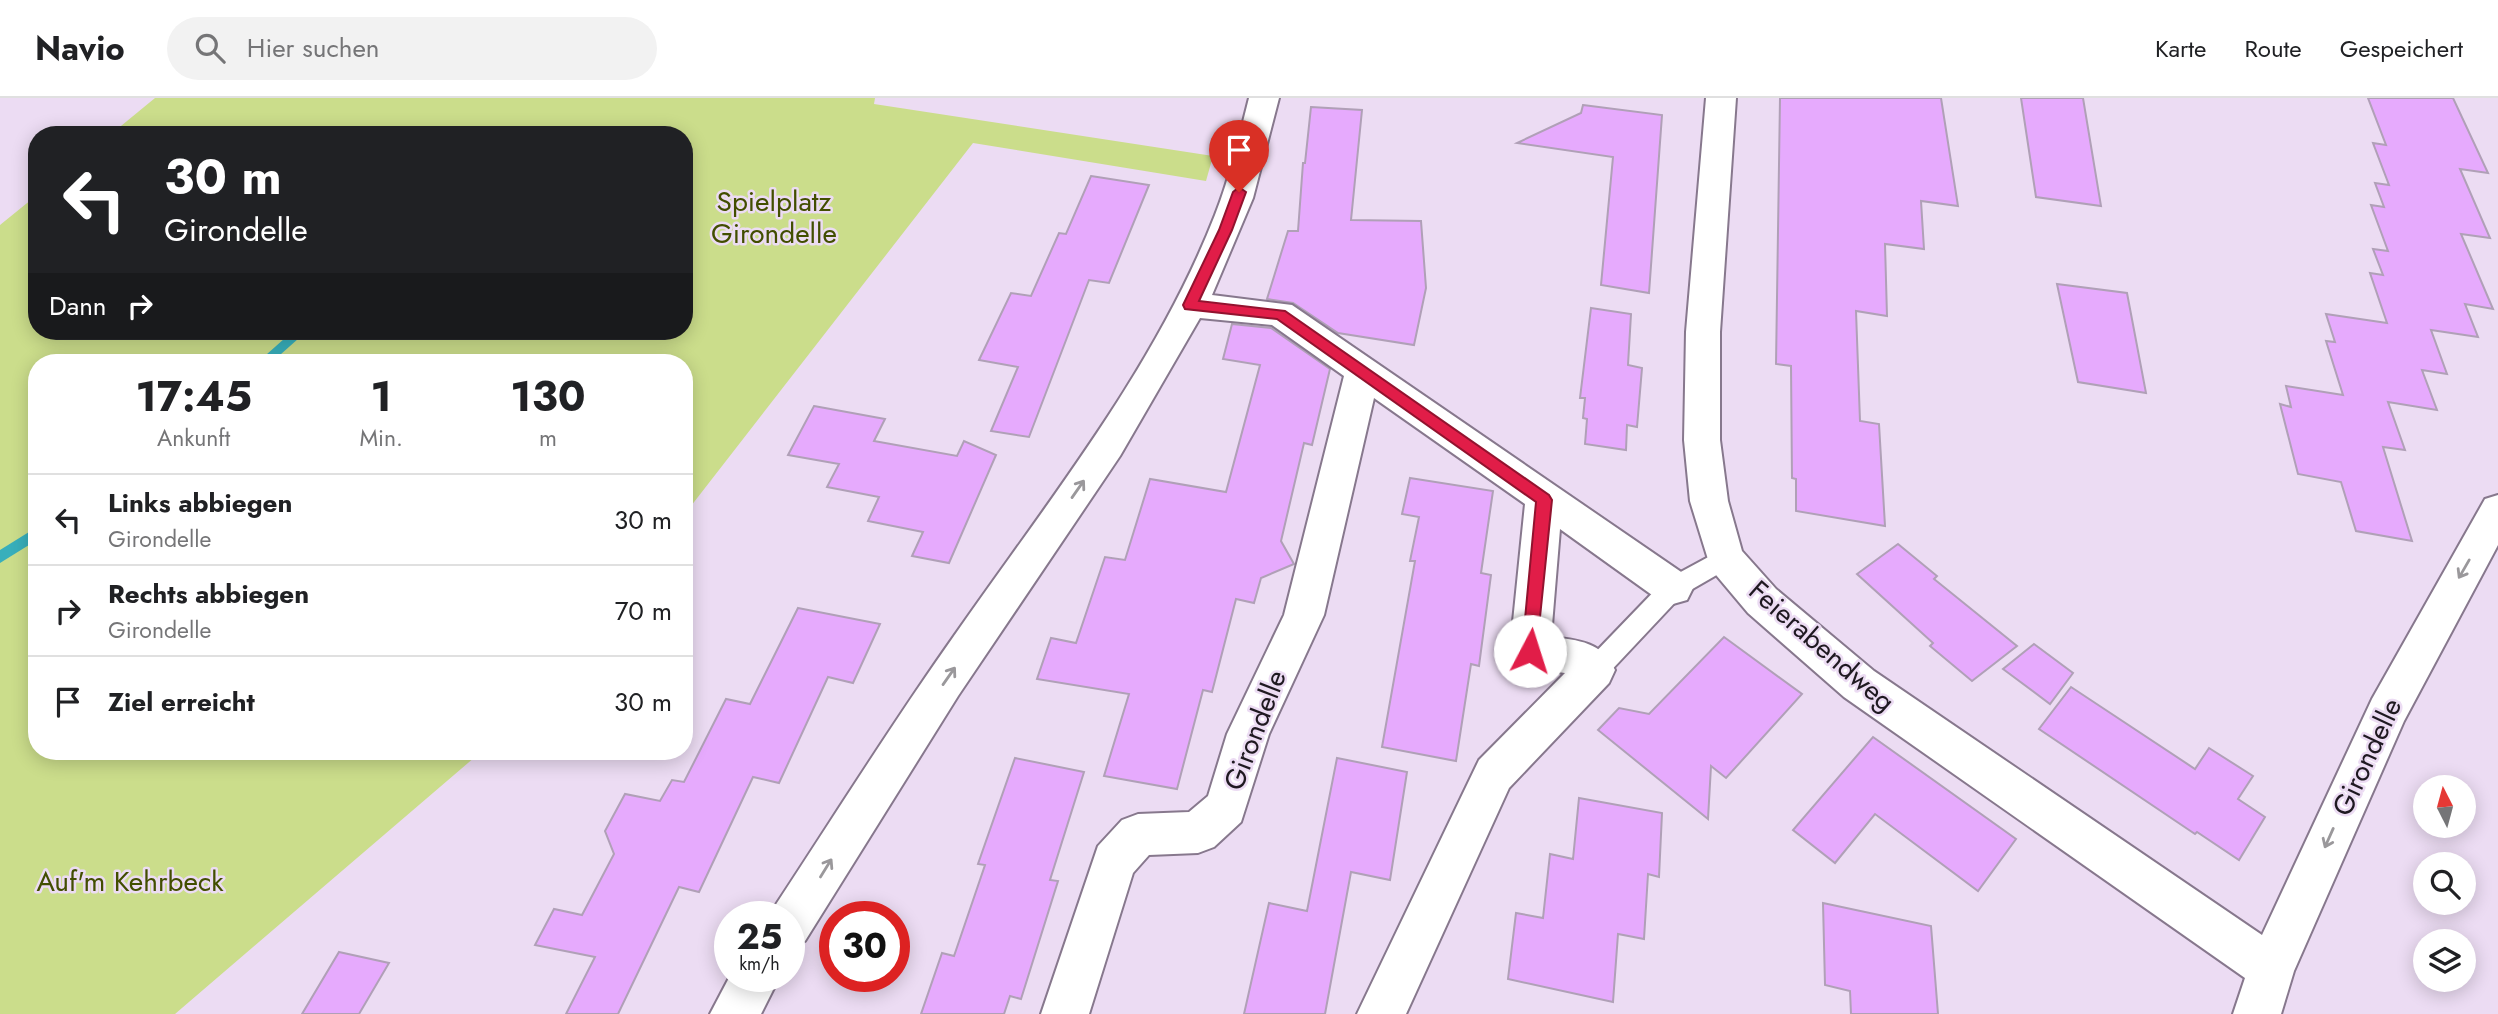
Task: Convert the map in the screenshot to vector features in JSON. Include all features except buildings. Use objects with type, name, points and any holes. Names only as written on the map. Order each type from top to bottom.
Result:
[{"type":"street","points":[[804,901],[915,725],[1097,461],[1154,370],[1190,305],[1225,230],[1242,184],[1264,98]]},
{"type":"street","name":"Feierabendweg","points":[[1721,98],[1703,332],[1702,440],[1709,501],[1725,558],[1762,601],[1859,684],[2271,968]]},
{"type":"street","points":[[1190,305],[1280,314],[1673,588]]},
{"type":"street","name":"Girondelle","points":[[1065,1014],[1114,861],[1138,835],[1198,832],[1226,808],[1248,734],[1304,615],[1363,371]]},
{"type":"street","points":[[1381,1014],[1494,774],[1595,670],[1581,658],[1530,651],[1544,500]]},
{"type":"street","name":"Girondelle","points":[[2256,1014],[2271,968],[2387,712],[2498,510]]},
{"type":"street","points":[[734,1014],[747,992]]},
{"type":"lane","points":[[1595,670],[1673,588],[1725,558]]},
{"type":"green space","points":[[155,98],[875,98],[874,104],[1213,156],[1206,181],[973,143],[693,503],[693,354],[28,354],[28,760],[471,760],[175,1014],[0,1014],[0,225],[28,202],[28,340],[693,340],[693,126],[121,126]]},
{"type":"waterway","points":[[274,354],[290,340]]},
{"type":"waterway","points":[[0,557],[28,539]]},
{"type":"route","points":[[1239,192],[1225,230],[1190,305],[1280,314],[1544,500],[1530,651]]},
{"type":"park label","name":"Spielplatz Girondelle","points":[[774,217]]},
{"type":"park label","name":"Auf'm Kehrbeck","points":[[130,881]]}]
